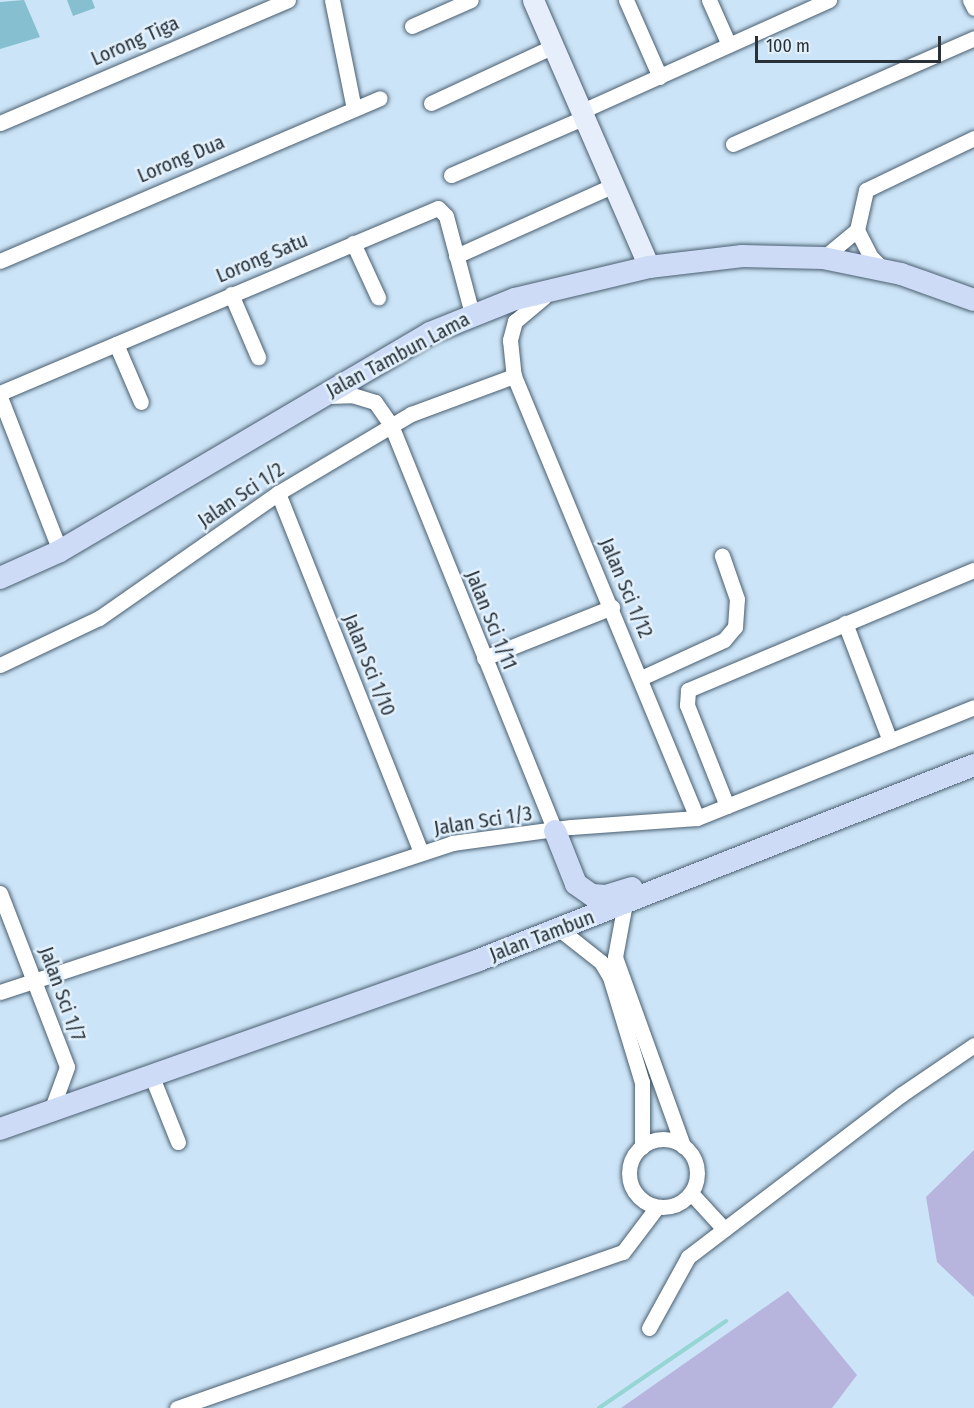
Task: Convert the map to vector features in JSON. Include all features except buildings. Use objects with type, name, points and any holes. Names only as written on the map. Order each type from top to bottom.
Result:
[{"type":"main road","name":"Jalan Tambun Lama","points":[[0,578],[60,551],[321,396],[480,311],[558,287],[649,267],[741,256],[823,258],[886,271],[974,300]]},
{"type":"main road","name":"Jalan Tambun","points":[[0,1129],[105,1094],[625,903],[974,765]]},
{"type":"main road","points":[[555,831],[576,884],[592,895],[606,896],[717,865]]},
{"type":"street","name":"Lorong Tiga","points":[[0,123],[288,0]]},
{"type":"street","points":[[332,0],[354,109]]},
{"type":"street","points":[[412,26],[471,0]]},
{"type":"street","points":[[533,0],[649,267]]},
{"type":"street","points":[[626,0],[660,77]]},
{"type":"street","points":[[709,0],[729,45]]},
{"type":"street","points":[[451,175],[729,45],[798,6],[828,0]]},
{"type":"street","points":[[970,0],[974,8]]},
{"type":"street","points":[[733,144],[974,38]]},
{"type":"street","points":[[431,103],[554,46]]},
{"type":"street","name":"Lorong Dua","points":[[0,261],[380,98]]},
{"type":"street","points":[[823,258],[856,230],[866,190],[974,138]]},
{"type":"street","points":[[456,256],[614,185]]},
{"type":"street","name":"Lorong Satu","points":[[0,395],[231,294],[438,208],[446,216],[456,256],[480,311]]},
{"type":"street","points":[[856,230],[871,257],[886,271]]},
{"type":"street","points":[[353,243],[378,297]]},
{"type":"street","name":"Jalan Sci 1/12","points":[[558,287],[515,321],[510,340],[514,376],[612,607],[697,818]]},
{"type":"street","points":[[231,294],[258,357]]},
{"type":"street","points":[[116,344],[141,402]]},
{"type":"street","name":"Jalan Sci 1/2","points":[[0,665],[99,618],[278,493],[392,425],[455,395],[514,376]]},
{"type":"street","name":"Jalan Sci 1/11","points":[[321,396],[352,394],[375,402],[392,425],[555,831]]},
{"type":"street","points":[[0,395],[60,551]]},
{"type":"street","name":"Jalan Sci 1/10","points":[[278,493],[421,853]]},
{"type":"street","points":[[641,678],[724,640],[735,627],[737,599],[722,556]]},
{"type":"street","points":[[727,806],[686,693],[844,623],[974,570]]},
{"type":"street","points":[[484,658],[612,607]]},
{"type":"street","points":[[844,623],[890,741]]},
{"type":"street","name":"Jalan Sci 1/3","points":[[0,992],[452,843],[697,818],[974,707]]},
{"type":"street","name":"Jalan Sci 1/7","points":[[0,893],[36,980],[67,1067],[51,1111]]},
{"type":"street","points":[[558,928],[601,962],[610,977],[642,1082],[642,1147],[630,1165],[632,1187],[657,1207],[676,1205],[691,1193],[695,1163],[684,1146],[615,957],[625,903]]},
{"type":"street","points":[[649,1328],[688,1257],[974,1046]]},
{"type":"street","points":[[152,1077],[178,1142]]},
{"type":"street","points":[[642,1147],[662,1139],[684,1146]]},
{"type":"street","points":[[691,1193],[724,1229]]},
{"type":"street","points":[[177,1408],[623,1252],[657,1207]]},
{"type":"shaded area","points":[[974,1150],[974,1297],[937,1262],[926,1197]]},
{"type":"shaded area","points":[[788,1291],[857,1375],[832,1408],[621,1408]]},
{"type":"waterway","points":[[599,1408],[726,1321]]}]
